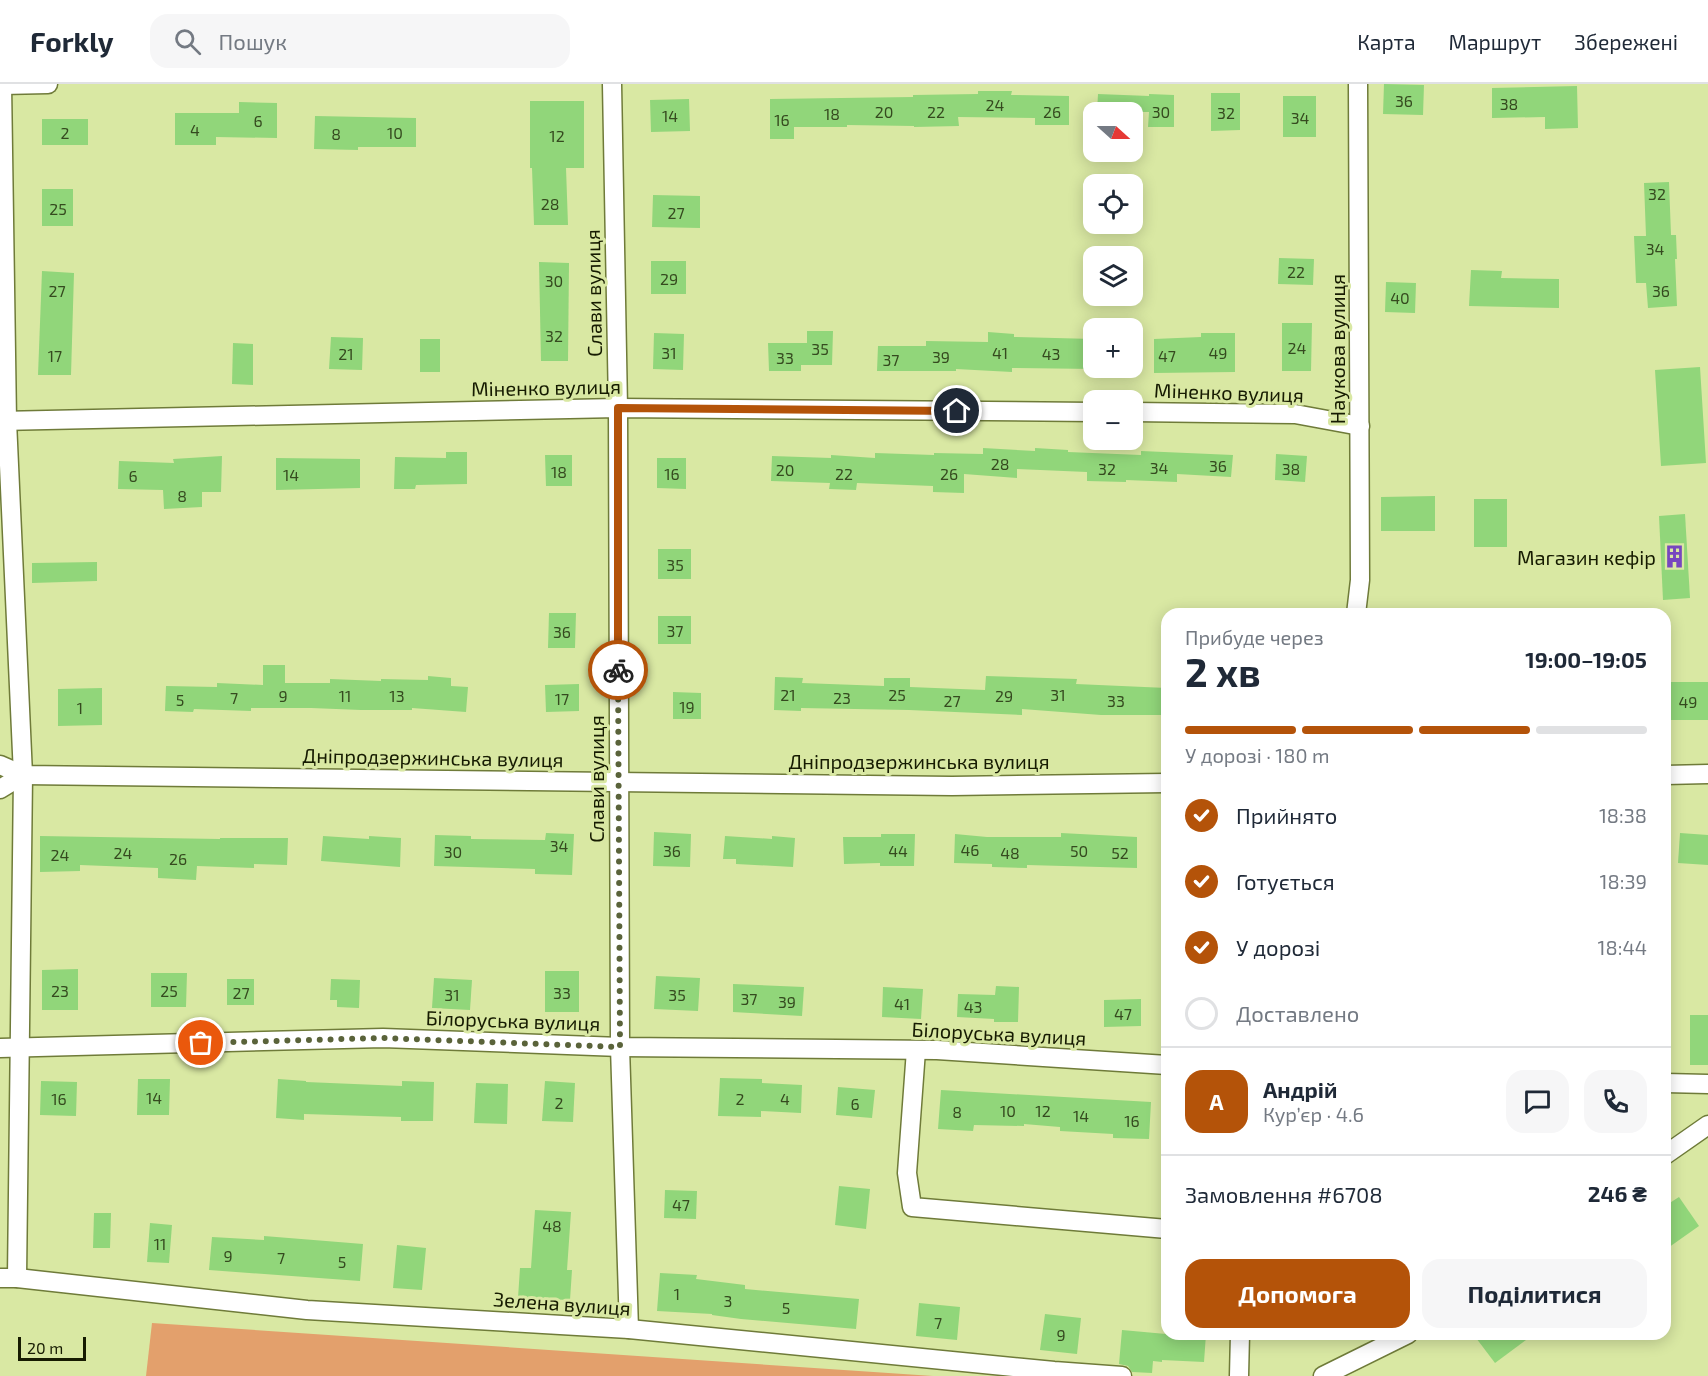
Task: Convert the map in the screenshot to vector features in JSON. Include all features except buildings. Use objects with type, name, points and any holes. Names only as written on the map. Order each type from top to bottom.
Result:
[{"type":"street","points":[[9,1278],[19,1048],[23,775],[4,421],[2,85],[48,84]]},
{"type":"street","name":"Слави вулиця","points":[[612,84],[618,408],[620,1047],[629,1329]]},
{"type":"street","name":"Наукова вулиця","points":[[1357,608],[1360,580],[1358,84]]},
{"type":"street","name":"Міненко вулиця","points":[[4,421],[618,408],[1083,412]]},
{"type":"street","name":"Міненко вулиця","points":[[1143,412],[1295,414],[1360,426]]},
{"type":"street","name":"Дніпродзержинська вулиця","points":[[0,765],[23,775],[952,786],[1161,783]]},
{"type":"street","points":[[1671,774],[1708,774]]},
{"type":"street","points":[[0,789],[23,775]]},
{"type":"street","name":"Білоруська вулиця","points":[[0,1048],[382,1038],[620,1047],[916,1050],[1161,1065]]},
{"type":"street","points":[[916,1050],[907,1173],[912,1207],[1161,1228]]},
{"type":"street","points":[[1671,1083],[1708,1084]]},
{"type":"street","points":[[1671,1151],[1708,1125]]},
{"type":"street","name":"Зелена вулиця","points":[[9,1278],[307,1310],[629,1329],[1122,1376]]},
{"type":"street","points":[[1239,1376],[1240,1340]]},
{"type":"street","points":[[1323,1376],[1396,1340]]},
{"type":"shaded area","points":[[152,1323],[933,1376],[146,1376]]},
{"type":"way so far","points":[[201,1043],[382,1038],[620,1047],[618,670]]},
{"type":"place","name":"Магазин кефір","points":[[1674,557]]},
{"type":"route","points":[[618,670],[618,408],[957,411]]}]
